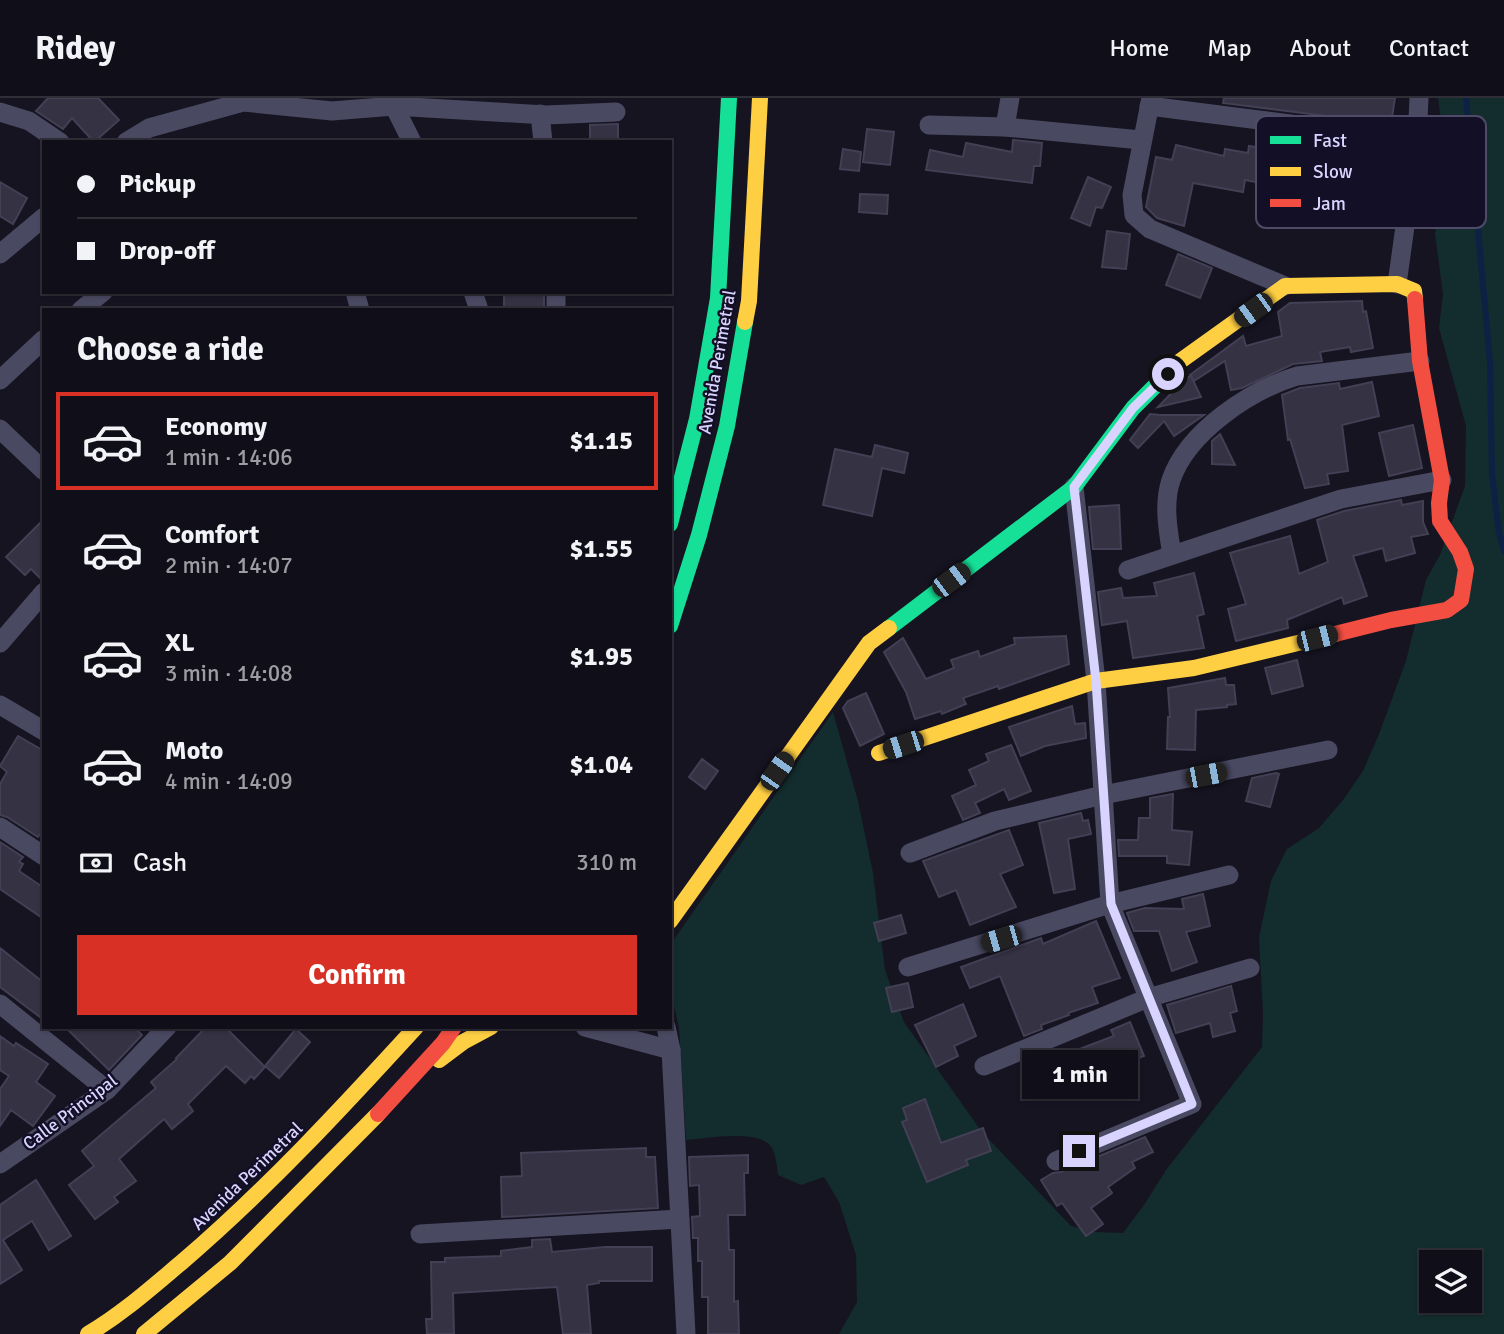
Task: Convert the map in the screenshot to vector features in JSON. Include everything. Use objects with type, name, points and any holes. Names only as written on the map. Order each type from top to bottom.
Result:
[{"type":"main road","name":"Avenida Perimetral","points":[[672,516],[697,419],[719,298],[729,98]]},
{"type":"main road","name":"Avenida Perimetral","points":[[672,620],[699,536],[727,426],[749,301],[760,98]]},
{"type":"main road","points":[[672,918],[869,643],[1074,487],[1133,408],[1178,362],[1285,286],[1396,284],[1414,291],[1420,361],[1442,480],[1440,521],[1460,552],[1466,569],[1461,600],[1447,610],[1391,620],[1194,668],[1096,681],[879,753]]},
{"type":"main road","points":[[367,1080],[394,1029]]},
{"type":"main road","name":"Avenida Perimetral","points":[[88,1334],[114,1318],[210,1240],[331,1120],[414,1029]]},
{"type":"main road","points":[[144,1334],[230,1263],[353,1142],[453,1029]]},
{"type":"main road","points":[[405,1085],[463,1042],[487,1029]]},
{"type":"street","points":[[1005,127],[1010,98]]},
{"type":"street","points":[[1418,116],[1419,98]]},
{"type":"street","points":[[129,140],[149,128],[243,102],[332,111],[394,102],[540,114],[616,112]]},
{"type":"street","points":[[394,102],[411,140]]},
{"type":"street","points":[[1256,117],[1150,102],[1131,205],[1134,215],[1150,229],[1285,286]]},
{"type":"street","points":[[0,112],[29,121],[57,140]]},
{"type":"street","points":[[540,114],[543,140]]},
{"type":"street","points":[[929,125],[1005,127],[1141,140]]},
{"type":"street","points":[[0,254],[42,219]]},
{"type":"street","points":[[1396,284],[1404,228]]},
{"type":"street","points":[[83,308],[101,294]]},
{"type":"street","points":[[0,380],[42,341]]},
{"type":"street","points":[[1172,555],[1166,513],[1171,479],[1189,450],[1210,425],[1242,401],[1279,381],[1297,376],[1420,361]]},
{"type":"street","points":[[0,429],[42,469]]},
{"type":"street","points":[[1128,570],[1342,499],[1442,480]]},
{"type":"street","points":[[1056,1161],[1192,1104],[1111,904],[1096,681],[1074,487]]},
{"type":"street","points":[[0,643],[42,594]]},
{"type":"street","points":[[0,705],[41,727]]},
{"type":"street","points":[[910,853],[995,821],[1103,795],[1328,750]]},
{"type":"street","points":[[0,827],[42,855]]},
{"type":"street","points":[[908,967],[1111,904],[1229,875]]},
{"type":"street","points":[[984,1066],[1148,998],[1250,968]]},
{"type":"street","points":[[0,1004],[107,1090]]},
{"type":"street","name":"Calle Principal","points":[[0,1164],[107,1090],[165,1029]]},
{"type":"street","points":[[592,1029],[671,1050]]},
{"type":"street","points":[[666,1029],[671,1050],[686,1334]]},
{"type":"street","points":[[420,1234],[680,1219]]},
{"type":"green space","points":[[1438,98],[1504,98],[1504,1334],[839,1334],[857,1302],[856,1255],[839,1202],[824,1177],[801,1185],[778,1175],[772,1148],[756,1138],[732,1136],[686,1140],[679,1027],[672,997],[672,942],[833,712],[858,801],[873,873],[885,970],[904,1022],[982,1132],[1071,1226],[1096,1232],[1123,1233],[1166,1170],[1262,1047],[1259,937],[1271,881],[1287,849],[1319,828],[1363,771],[1406,661],[1426,580],[1440,555],[1465,486],[1466,426],[1439,328],[1443,294],[1436,228],[1486,228],[1486,116],[1441,116]]},
{"type":"building","points":[[48,98],[98,98],[119,120],[96,140],[92,140],[72,118],[63,129],[36,111]]},
{"type":"building","points":[[1224,98],[1395,98],[1392,116],[1327,116],[1223,103]]},
{"type":"building","points":[[618,124],[618,140],[590,140],[590,125]]},
{"type":"building","points":[[867,129],[894,132],[890,165],[863,162]]},
{"type":"building","points":[[1013,140],[1042,143],[1040,166],[1034,166],[1032,183],[926,170],[930,150],[963,157],[966,143],[1012,152]]},
{"type":"building","points":[[1176,145],[1224,156],[1225,149],[1248,153],[1249,146],[1256,147],[1256,182],[1245,180],[1243,192],[1193,183],[1184,226],[1157,218],[1146,207],[1156,157],[1172,160]]},
{"type":"building","points":[[843,149],[861,152],[859,171],[840,169]]},
{"type":"building","points":[[1088,177],[1111,187],[1102,208],[1096,207],[1090,226],[1071,218]]},
{"type":"building","points":[[0,182],[27,198],[13,224],[0,216]]},
{"type":"building","points":[[860,194],[888,195],[887,214],[859,212]]},
{"type":"building","points":[[1107,231],[1130,234],[1126,269],[1102,267]]},
{"type":"building","points":[[1178,254],[1212,268],[1200,298],[1166,285]]},
{"type":"building","points":[[504,294],[544,294],[544,308],[504,308]]},
{"type":"building","points":[[1362,301],[1373,348],[1351,352],[1350,347],[1320,352],[1322,361],[1293,364],[1242,388],[1231,390],[1225,361],[1194,381],[1190,375],[1243,336],[1246,346],[1282,336],[1278,312],[1290,303]]},
{"type":"building","points":[[1191,376],[1201,397],[1158,407],[1186,378]]},
{"type":"building","points":[[1372,382],[1379,416],[1342,425],[1348,471],[1327,474],[1329,484],[1305,488],[1290,439],[1288,440],[1282,395],[1300,388],[1339,383],[1340,389]]},
{"type":"building","points":[[1150,414],[1204,415],[1174,436],[1164,421],[1138,448],[1130,440]]},
{"type":"building","points":[[1413,425],[1422,468],[1389,476],[1379,433]]},
{"type":"building","points":[[1220,434],[1235,465],[1212,464],[1212,441]]},
{"type":"building","points":[[875,445],[908,453],[904,473],[882,468],[872,516],[823,505],[835,449],[872,457]]},
{"type":"building","points":[[1401,500],[1402,505],[1423,501],[1423,522],[1428,534],[1411,537],[1415,553],[1386,561],[1383,548],[1353,556],[1367,596],[1344,604],[1342,597],[1287,620],[1288,628],[1236,641],[1228,609],[1246,604],[1230,553],[1290,536],[1299,574],[1328,562],[1317,520],[1344,511]]},
{"type":"building","points":[[1119,505],[1121,549],[1093,549],[1089,507]]},
{"type":"building","points":[[42,521],[42,580],[31,569],[25,575],[6,557]]},
{"type":"building","points":[[1194,573],[1204,614],[1197,616],[1204,648],[1133,658],[1127,621],[1102,625],[1098,592],[1121,588],[1123,598],[1157,596],[1154,583]]},
{"type":"building","points":[[1066,636],[1069,664],[999,689],[998,686],[963,698],[966,704],[942,714],[941,711],[915,719],[906,692],[884,652],[903,638],[926,679],[954,668],[951,660],[978,651],[980,657],[1015,644],[1014,638]]},
{"type":"building","points":[[1297,660],[1303,686],[1272,694],[1265,668]]},
{"type":"building","points":[[1225,678],[1226,685],[1234,685],[1236,704],[1196,710],[1195,750],[1167,749],[1170,717],[1168,688]]},
{"type":"building","points":[[866,693],[884,734],[860,746],[843,708],[848,701]]},
{"type":"building","points":[[1072,706],[1075,724],[1085,723],[1086,738],[1045,746],[1021,756],[1009,727]]},
{"type":"building","points":[[18,736],[42,750],[42,832],[38,837],[0,815],[0,784],[7,772],[0,766]]},
{"type":"building","points":[[1011,745],[1031,791],[1009,800],[1004,789],[975,803],[980,813],[963,820],[952,796],[976,785],[969,770],[989,761],[986,754]]},
{"type":"building","points":[[702,759],[718,771],[705,789],[689,777]]},
{"type":"building","points":[[1279,774],[1270,807],[1246,801],[1252,778]]},
{"type":"building","points":[[1173,794],[1172,830],[1192,832],[1189,865],[1167,863],[1167,856],[1119,856],[1118,840],[1138,840],[1139,818],[1150,818],[1150,798]]},
{"type":"building","points":[[1081,813],[1083,821],[1088,820],[1091,834],[1068,839],[1075,889],[1054,893],[1039,823]]},
{"type":"building","points":[[1009,830],[1023,865],[1000,874],[1016,907],[970,925],[956,890],[939,897],[923,861]]},
{"type":"building","points":[[0,842],[23,857],[19,862],[23,864],[19,871],[42,887],[42,918],[0,889]]},
{"type":"building","points":[[1203,894],[1210,926],[1186,932],[1197,962],[1172,971],[1159,931],[1134,931],[1127,913],[1145,908],[1184,909],[1182,899]]},
{"type":"building","points":[[901,915],[906,933],[879,941],[874,923]]},
{"type":"building","points":[[1096,921],[1120,978],[1092,987],[1098,1003],[1041,1025],[1042,1029],[1024,1036],[1000,976],[970,988],[961,967],[1041,938],[1043,944]]},
{"type":"building","points":[[0,948],[42,981],[42,1018],[0,987]]},
{"type":"building","points":[[908,983],[913,1007],[892,1012],[886,988]]},
{"type":"building","points":[[1231,986],[1237,1011],[1230,1013],[1235,1031],[1213,1037],[1210,1023],[1176,1033],[1167,1005]]},
{"type":"building","points":[[963,1004],[976,1036],[954,1046],[958,1056],[936,1067],[915,1025]]},
{"type":"building","points":[[1130,1022],[1144,1056],[1082,1078],[1069,1053],[1114,1036],[1111,1030]]},
{"type":"building","points":[[67,1029],[136,1029],[142,1035],[109,1070]]},
{"type":"building","points":[[204,1029],[227,1029],[265,1067],[254,1079],[251,1076],[245,1083],[226,1066],[188,1104],[193,1111],[172,1129],[164,1119],[119,1159],[136,1181],[114,1197],[118,1202],[95,1219],[69,1185],[94,1166],[82,1151],[156,1088],[151,1082]]},
{"type":"building","points":[[296,1029],[310,1042],[279,1078],[265,1066]]},
{"type":"building","points":[[0,1036],[48,1064],[36,1082],[55,1096],[33,1126],[11,1110],[0,1126],[0,1089],[9,1076],[0,1070]]},
{"type":"building","points":[[925,1099],[941,1143],[983,1128],[991,1151],[966,1160],[968,1165],[927,1182],[902,1122],[907,1120],[903,1108]]},
{"type":"building","points":[[1145,1137],[1153,1152],[1132,1162],[1135,1168],[1108,1187],[1112,1193],[1091,1208],[1103,1224],[1086,1236],[1062,1203],[1057,1206],[1041,1180]]},
{"type":"building","points":[[646,1148],[646,1157],[655,1157],[658,1208],[502,1217],[501,1177],[522,1176],[521,1153]]},
{"type":"building","points":[[748,1155],[748,1173],[744,1173],[745,1215],[728,1215],[729,1250],[734,1250],[734,1302],[738,1301],[739,1334],[708,1334],[708,1297],[702,1297],[702,1261],[698,1261],[698,1238],[693,1238],[692,1217],[700,1216],[699,1185],[690,1186],[689,1157]]},
{"type":"building","points":[[36,1180],[71,1236],[49,1250],[32,1221],[3,1240],[22,1270],[0,1284],[0,1205]]},
{"type":"building","points":[[550,1239],[552,1252],[605,1247],[652,1247],[652,1281],[599,1281],[587,1285],[591,1334],[563,1334],[557,1287],[453,1293],[454,1334],[427,1334],[426,1319],[432,1319],[431,1262],[445,1262],[445,1258],[501,1256],[501,1251],[532,1247],[532,1240]]},
{"type":"waterway","points":[[1466,98],[1468,116]]},
{"type":"waterway","points":[[1478,228],[1490,362],[1492,475],[1499,533],[1504,551]]},
{"type":"traffic: fast","points":[[672,516],[697,419],[718,298],[729,98]]},
{"type":"traffic: fast","points":[[672,620],[699,535],[727,426],[745,322]]},
{"type":"traffic: fast","points":[[889,628],[1074,487],[1133,408],[1169,372]]},
{"type":"traffic: slow","points":[[745,322],[749,301],[760,98]]},
{"type":"traffic: slow","points":[[1169,372],[1285,286],[1397,284],[1414,291],[1415,299]]},
{"type":"traffic: slow","points":[[672,918],[869,643],[889,628]]},
{"type":"traffic: slow","points":[[879,753],[1096,681],[1194,668],[1335,634]]},
{"type":"traffic: slow","points":[[88,1334],[148,1291],[213,1235],[273,1178],[414,1029]]},
{"type":"traffic: slow","points":[[439,1060],[463,1042],[487,1029]]},
{"type":"traffic: slow","points":[[144,1334],[230,1263],[378,1114]]},
{"type":"traffic: jam","points":[[1335,634],[1447,610],[1461,600],[1466,569],[1460,552],[1440,521],[1442,480],[1420,361],[1415,299]]},
{"type":"traffic: jam","points":[[378,1114],[453,1029]]},
{"type":"route","points":[[1079,1151],[1192,1104],[1111,904],[1096,681],[1074,487],[1133,408],[1168,374]]}]
